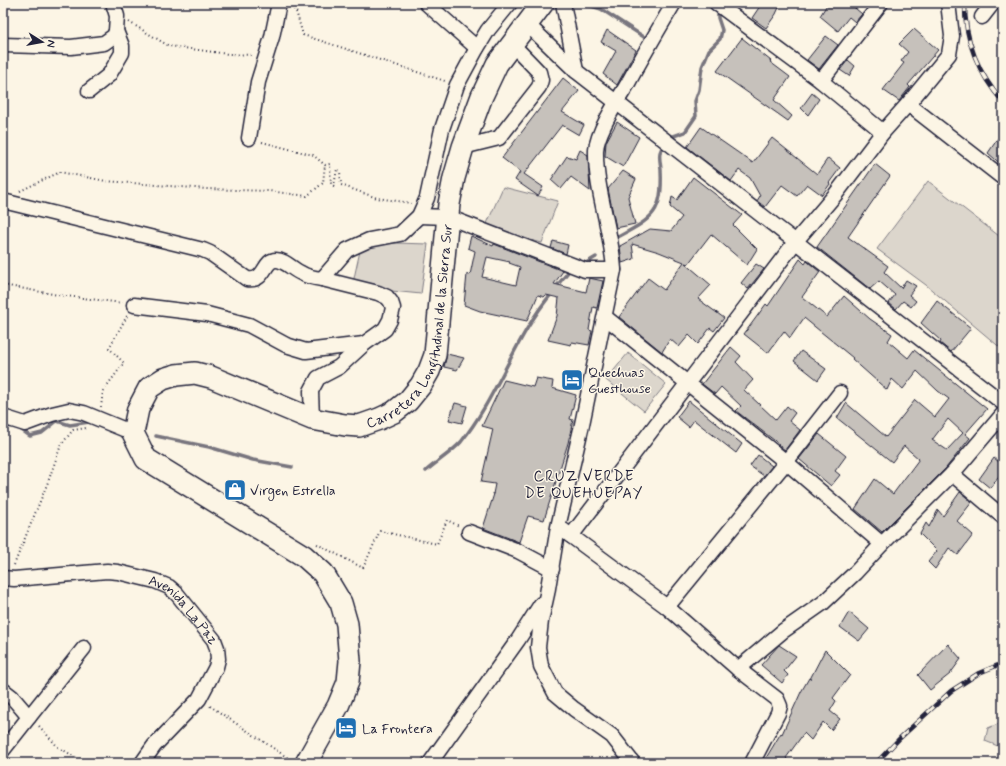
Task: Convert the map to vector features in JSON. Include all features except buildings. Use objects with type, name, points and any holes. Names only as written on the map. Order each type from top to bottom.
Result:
[{"type":"highway","name":"Carretera Longitudinal de la Sierra Sur","points":[[133,433],[138,409],[149,388],[163,379],[176,375],[195,373],[211,377],[312,419],[344,425],[358,426],[379,419],[394,412],[408,401],[421,385],[429,371],[435,355],[448,217],[454,178],[463,147],[496,64],[526,23],[543,3]]},
{"type":"highway","points":[[133,433],[146,459],[304,556],[322,573],[341,603],[348,624],[350,642],[348,682],[338,706],[306,763]]},
{"type":"street","points":[[89,90],[109,75],[122,53],[122,46],[116,31],[115,10],[109,8],[105,3]]},
{"type":"street","points":[[249,138],[258,82],[272,37],[279,3]]},
{"type":"street","points":[[426,3],[476,48]]},
{"type":"street","points":[[322,279],[348,250],[369,240],[400,234],[422,211],[427,198],[442,129],[458,85],[476,48],[488,30],[510,3]]},
{"type":"street","points":[[563,3],[576,71]]},
{"type":"street","points":[[633,763],[612,736],[574,709],[555,692],[541,666],[538,647],[541,621],[552,568],[558,527],[605,317],[614,270],[613,252],[599,182],[596,148],[599,136],[617,102],[674,3]]},
{"type":"street","points":[[821,81],[881,3]]},
{"type":"street","points":[[982,17],[993,3]]},
{"type":"street","points":[[571,536],[796,241],[835,195],[883,132],[949,54],[952,36],[947,4]]},
{"type":"street","points":[[721,6],[821,81],[883,132]]},
{"type":"street","points":[[526,23],[576,71],[1003,403]]},
{"type":"street","points":[[3,45],[71,47],[104,43],[114,36],[116,31]]},
{"type":"street","points":[[463,147],[499,138],[539,88],[541,80],[539,72],[511,43]]},
{"type":"street","points":[[908,104],[1003,178]]},
{"type":"street","points":[[3,201],[204,250],[247,279],[254,280],[258,278],[272,261],[276,260],[281,261],[305,276],[378,293],[387,297],[393,308],[390,320],[385,329],[364,344],[339,367],[318,378],[310,391],[312,419]]},
{"type":"street","points":[[422,211],[448,217],[585,270],[614,270]]},
{"type":"street","points":[[134,305],[207,314],[249,325],[286,345],[306,351],[364,344]]},
{"type":"street","points":[[605,317],[786,462],[882,544]]},
{"type":"street","points":[[667,607],[786,462],[840,393]]},
{"type":"street","points":[[3,417],[25,424],[52,414],[69,410],[84,413],[96,423],[133,433]]},
{"type":"street","points":[[738,669],[783,631],[822,603],[855,573],[952,474],[1003,414]]},
{"type":"street","points":[[952,474],[1003,517]]},
{"type":"street","points":[[558,527],[667,607],[738,669],[776,699],[780,706],[778,712],[752,763]]},
{"type":"street","points":[[469,532],[518,551],[552,568]]},
{"type":"street","name":"Avenida La Paz","points":[[6,579],[107,571],[118,572],[155,581],[170,587],[214,640],[217,648],[218,659],[216,667],[199,699],[154,746],[142,763]]},
{"type":"street","points":[[430,763],[518,640],[547,594]]},
{"type":"street","points":[[3,750],[84,648]]},
{"type":"street","points":[[3,690],[12,697],[30,717]]},
{"type":"path","points":[[287,3],[296,11],[303,35],[458,85]]},
{"type":"path","points":[[115,10],[168,46],[228,54],[266,56]]},
{"type":"path","points":[[249,138],[313,155],[325,165],[330,164],[331,184],[334,186],[337,169],[340,171],[341,186],[422,211]]},
{"type":"path","points":[[17,192],[60,172],[106,181],[207,189],[269,191],[307,196],[323,183],[325,165]]},
{"type":"path","points":[[3,285],[134,305],[109,348],[124,363],[103,391],[96,423],[73,430],[62,445],[48,482],[6,579]]},
{"type":"path","points":[[317,544],[363,568],[380,531],[437,544],[447,520],[469,532]]},
{"type":"path","points":[[199,699],[296,763]]},
{"type":"path","points":[[30,717],[58,747],[86,763]]},
{"type":"shaded area","points":[[928,181],[1003,239],[1003,350],[926,285],[877,249]]},
{"type":"shaded area","points":[[503,187],[558,201],[542,243],[485,228]]},
{"type":"shaded area","points":[[362,242],[428,244],[421,294],[352,287]]},
{"type":"shaded area","points":[[628,353],[666,384],[644,411],[606,380]]},
{"type":"shaded area","points":[[1003,722],[1003,748],[985,741],[988,728]]},
{"type":"waterway","points":[[582,3],[601,9],[644,37]]},
{"type":"waterway","points":[[668,138],[685,132],[696,116],[695,101],[699,90],[702,67],[709,50],[720,39],[722,30],[718,18],[718,9]]},
{"type":"waterway","points":[[618,237],[648,219],[658,205],[661,184],[660,153],[665,143]]},
{"type":"waterway","points":[[586,263],[596,257]]},
{"type":"waterway","points":[[555,288],[569,271]]},
{"type":"waterway","points":[[426,471],[457,446],[474,424],[527,329],[552,293]]},
{"type":"waterway","points":[[19,428],[30,436],[42,433],[57,421],[70,425],[89,422]]},
{"type":"waterway","points":[[3,428],[8,426],[11,427]]},
{"type":"waterway","points":[[156,436],[209,447],[253,460],[292,467]]},
{"type":"railway","points":[[965,3],[965,17],[970,43],[980,69],[994,92],[1003,102]]},
{"type":"railway","points":[[876,763],[900,738],[951,691],[979,673],[1003,663]]},
{"type":"place","name":"Quechuas Guesthouse","points":[[572,380]]},
{"type":"place","name":"Virgen Estrella","points":[[235,490]]},
{"type":"place","name":"La Frontera","points":[[346,728]]},
{"type":"district","name":"CRUZ VERDE DE QUEHUEPAY","points":[[584,484]]}]
